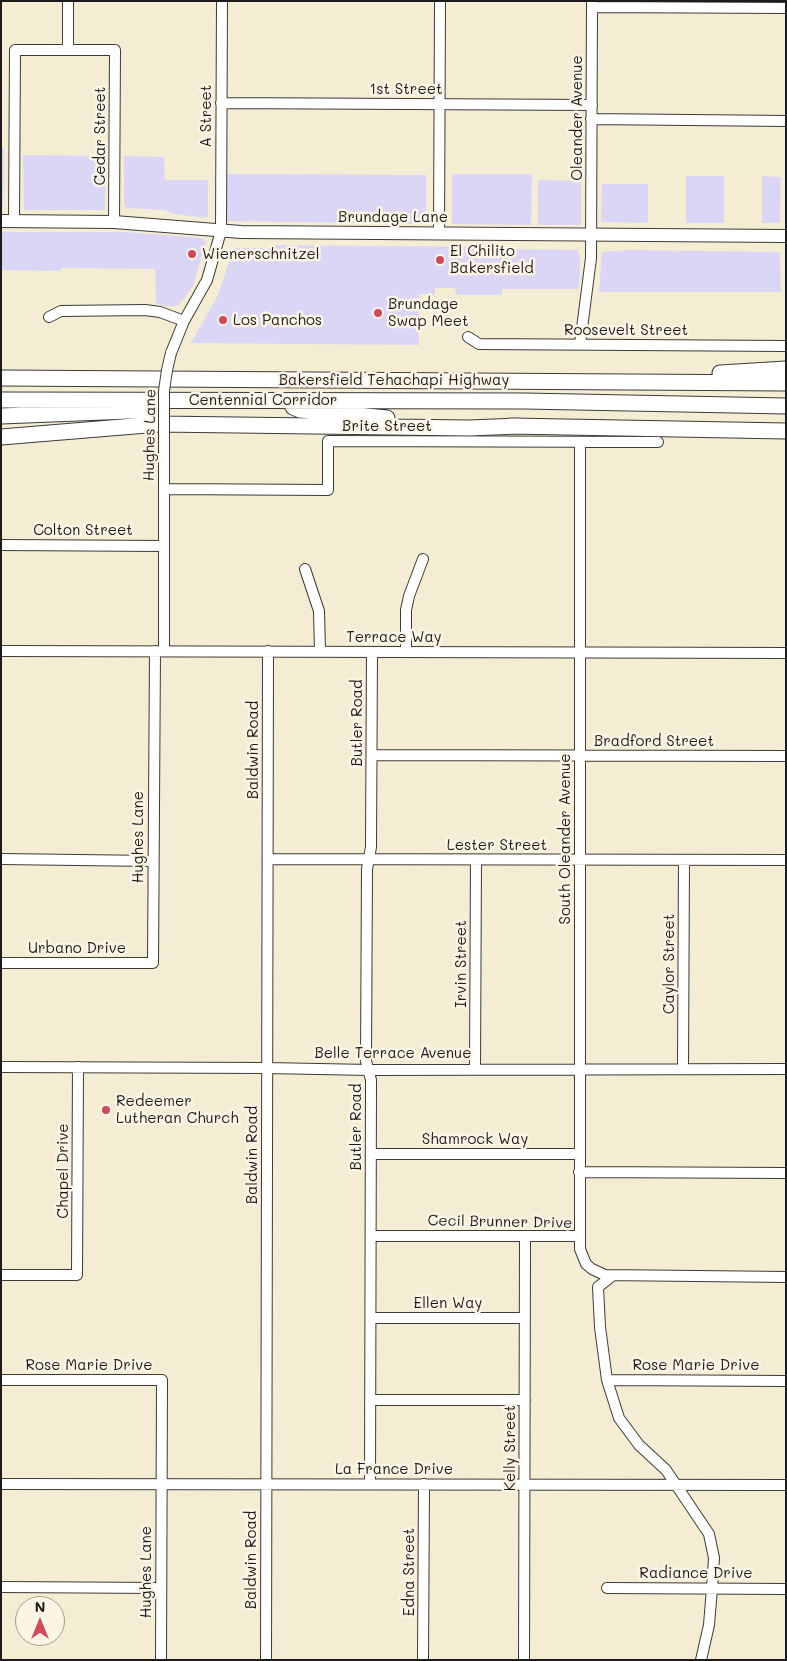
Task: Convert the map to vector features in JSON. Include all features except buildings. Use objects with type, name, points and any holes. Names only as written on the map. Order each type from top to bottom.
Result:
[{"type":"highway","points":[[537,381],[786,369]]},
{"type":"highway","name":"Bakersfield Tehachapi Highway","points":[[1,378],[786,383]]},
{"type":"highway","name":"Centennial Corridor","points":[[1,400],[524,401]]},
{"type":"highway","points":[[1,416],[66,412],[394,406],[524,401]]},
{"type":"highway","name":"Bakersfield Tehachapi Highway","points":[[524,401],[786,406]]},
{"type":"highway","points":[[293,407],[300,410],[371,417],[519,426],[786,431]]},
{"type":"highway","points":[[1,437],[159,424],[469,428],[519,426]]},
{"type":"main road","name":"Brundage Lane","points":[[7,221],[114,222],[221,231],[786,236]]},
{"type":"street","points":[[7,221],[15,50],[68,50],[68,1]]},
{"type":"street","name":"A Street","points":[[221,231],[222,1]]},
{"type":"street","points":[[439,234],[440,1]]},
{"type":"street","points":[[592,4],[786,8]]},
{"type":"street","name":"Oleander Avenue","points":[[591,235],[592,4]]},
{"type":"street","name":"Cedar Street","points":[[68,50],[115,50],[114,222]]},
{"type":"street","name":"1st Street","points":[[221,103],[592,105]]},
{"type":"street","points":[[592,119],[786,120]]},
{"type":"street","name":"Hughes Lane","points":[[153,963],[153,861],[164,546],[164,391],[171,354],[184,321],[207,280],[221,231]]},
{"type":"street","points":[[580,344],[590,278],[591,235]]},
{"type":"street","points":[[49,317],[61,311],[145,310],[160,312],[184,321]]},
{"type":"street","name":"Roosevelt Street","points":[[468,337],[479,344],[786,346]]},
{"type":"street","name":"Brite Street","points":[[164,489],[328,490],[328,441],[658,442]]},
{"type":"street","name":"South Oleander Avenue","points":[[579,1236],[580,442]]},
{"type":"street","name":"Colton Street","points":[[1,545],[164,546]]},
{"type":"street","points":[[406,652],[406,610],[409,596],[423,559]]},
{"type":"street","points":[[305,569],[319,612],[320,651]]},
{"type":"street","name":"Terrace Way","points":[[1,651],[786,652]]},
{"type":"street","name":"Baldwin Road","points":[[266,1660],[268,651]]},
{"type":"street","name":"Butler Road","points":[[370,1484],[371,1080],[366,1060],[367,869],[371,847],[372,652]]},
{"type":"street","name":"Bradford Street","points":[[372,755],[786,756]]},
{"type":"street","name":"Lester Street","points":[[268,859],[786,860]]},
{"type":"street","points":[[1,860],[153,861]]},
{"type":"street","name":"Irvin Street","points":[[475,1068],[476,860]]},
{"type":"street","name":"Caylor Street","points":[[684,860],[684,1068]]},
{"type":"street","name":"Urbano Drive","points":[[1,963],[153,963]]},
{"type":"street","name":"Belle Terrace Avenue","points":[[1,1067],[370,1070],[475,1068],[786,1069]]},
{"type":"street","name":"Chapel Drive","points":[[1,1275],[77,1276],[78,1067]]},
{"type":"street","name":"Shamrock Way","points":[[371,1154],[579,1154]]},
{"type":"street","points":[[579,1172],[786,1173]]},
{"type":"street","name":"Cecil Brunner Drive","points":[[371,1236],[579,1236],[580,1249],[586,1264],[599,1273],[612,1276],[786,1277]]},
{"type":"street","name":"Kelly Street","points":[[524,1660],[525,1236]]},
{"type":"street","points":[[612,1276],[598,1287],[601,1346],[607,1380],[619,1418],[639,1445],[666,1470],[709,1534],[714,1558],[712,1588],[709,1626],[700,1660]]},
{"type":"street","name":"Ellen Way","points":[[371,1318],[525,1318]]},
{"type":"street","name":"Rose Marie Drive","points":[[1,1380],[162,1380],[161,1484]]},
{"type":"street","name":"Rose Marie Drive","points":[[607,1380],[786,1381]]},
{"type":"street","points":[[370,1400],[525,1400]]},
{"type":"street","name":"La France Drive","points":[[1,1484],[786,1485]]},
{"type":"street","name":"Hughes Lane","points":[[161,1484],[161,1660]]},
{"type":"street","name":"Edna Street","points":[[423,1660],[424,1484]]},
{"type":"street","points":[[1,1587],[160,1588]]},
{"type":"street","name":"Radiance Drive","points":[[607,1588],[786,1588]]},
{"type":"shaded area","points":[[1,149],[4,149],[3,209],[1,209]]},
{"type":"shaded area","points":[[23,155],[106,156],[105,210],[24,210]]},
{"type":"shaded area","points":[[124,156],[164,157],[165,180],[208,180],[208,216],[204,218],[175,214],[164,210],[126,208],[124,204]]},
{"type":"shaded area","points":[[227,174],[426,175],[426,224],[224,221]]},
{"type":"shaded area","points":[[452,174],[532,174],[531,225],[452,224]]},
{"type":"shaded area","points":[[686,176],[724,176],[724,223],[686,223]]},
{"type":"shaded area","points":[[762,176],[781,177],[780,223],[762,223]]},
{"type":"shaded area","points":[[538,180],[581,181],[581,225],[538,225]]},
{"type":"shaded area","points":[[602,184],[648,184],[648,223],[601,222]]},
{"type":"shaded area","points":[[1,232],[126,232],[202,238],[206,242],[193,286],[178,306],[165,306],[156,303],[155,269],[61,268],[61,271],[1,270]]},
{"type":"shaded area","points":[[270,245],[502,247],[502,249],[577,250],[580,256],[580,274],[578,289],[502,289],[502,295],[456,295],[455,288],[435,288],[435,295],[419,294],[419,345],[191,343],[218,295],[231,255],[237,248],[270,248]]},
{"type":"shaded area","points":[[628,250],[780,252],[781,292],[599,292],[602,252]]},
{"type":"place","name":"Wienerschnitzel","points":[[192,254]]},
{"type":"place","name":"El Chilito Bakersfield","points":[[440,260]]},
{"type":"place","name":"Brundage Swap Meet","points":[[378,313]]},
{"type":"place","name":"Los Panchos","points":[[223,320]]},
{"type":"place","name":"Redeemer Lutheran Church","points":[[106,1110]]}]
